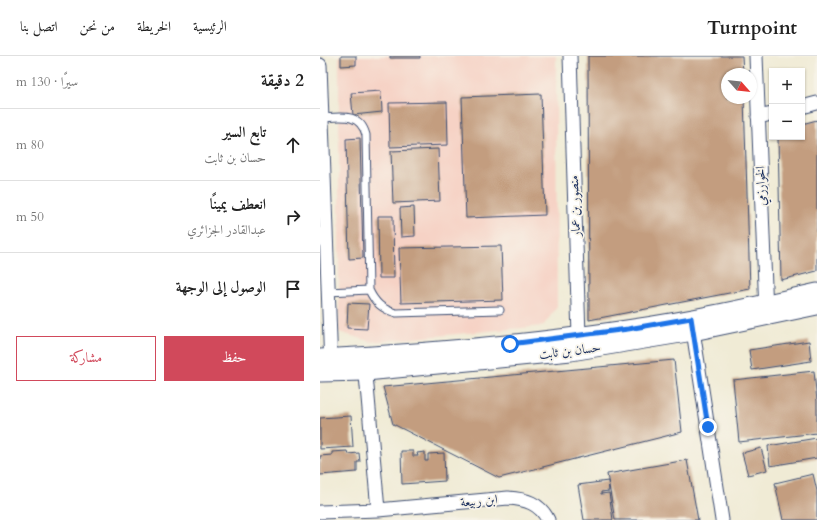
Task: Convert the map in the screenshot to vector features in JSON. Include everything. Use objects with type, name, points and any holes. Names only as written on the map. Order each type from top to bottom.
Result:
[{"type":"street","name":"منصور بن عمار","points":[[570,56],[579,336],[578,342],[571,352]]},
{"type":"street","name":"الخوارزمي","points":[[756,56],[766,310]]},
{"type":"street","points":[[320,65],[328,292],[325,365]]},
{"type":"street","points":[[805,106],[817,103]]},
{"type":"street","points":[[758,117],[769,115]]},
{"type":"street","name":"حسان بن ثابت","points":[[766,310],[817,292]]},
{"type":"street","name":"حسان بن ثابت","points":[[325,365],[571,352],[766,310],[817,306]]},
{"type":"street","name":"حسان بن ثابت","points":[[365,364],[628,329],[692,325]]},
{"type":"street","points":[[692,325],[722,520]]},
{"type":"street","points":[[365,364],[378,510]]},
{"type":"street","name":"ابن ربيعة","points":[[320,512],[378,510],[508,498],[522,499],[535,505],[548,520]]},
{"type":"lane","points":[[322,118],[340,116],[351,118],[361,124],[366,135],[369,290],[373,299],[379,306],[396,313],[500,310]]},
{"type":"lane","points":[[328,292],[369,290]]},
{"type":"shaded area","points":[[339,56],[556,56],[557,307],[543,326],[372,342],[339,332]]},
{"type":"building","points":[[341,56],[356,56],[356,65],[341,66]]},
{"type":"building","points":[[390,56],[420,56],[420,58],[390,58]]},
{"type":"building","points":[[588,56],[742,56],[743,68],[721,68],[721,104],[744,104],[750,289],[589,320]]},
{"type":"building","points":[[381,91],[382,112],[353,115],[351,93]]},
{"type":"building","points":[[541,94],[545,215],[466,218],[462,97]]},
{"type":"building","points":[[447,102],[448,145],[390,147],[389,103]]},
{"type":"building","points":[[817,120],[817,271],[781,280],[778,140],[805,140],[805,123]]},
{"type":"building","points":[[360,138],[363,258],[349,259],[346,139]]},
{"type":"building","points":[[438,149],[440,201],[393,203],[391,151]]},
{"type":"building","points":[[414,207],[415,236],[401,237],[400,208]]},
{"type":"building","points":[[378,216],[393,216],[394,278],[379,278]]},
{"type":"building","points":[[501,246],[503,300],[401,303],[399,248]]},
{"type":"building","points":[[348,303],[369,304],[367,329],[347,328]]},
{"type":"building","points":[[809,341],[811,361],[752,370],[749,350]]},
{"type":"building","points":[[674,360],[682,432],[499,478],[393,424],[383,387]]},
{"type":"building","points":[[814,371],[817,401],[817,433],[739,442],[733,380]]},
{"type":"building","points":[[351,416],[353,447],[320,449],[320,418]]},
{"type":"building","points":[[817,438],[817,458],[770,466],[768,446]]},
{"type":"building","points":[[761,448],[767,470],[748,475],[742,453]]},
{"type":"building","points":[[347,451],[348,454],[359,453],[360,462],[357,462],[357,472],[320,475],[320,456],[332,455],[332,452]]},
{"type":"building","points":[[401,451],[413,451],[413,456],[418,456],[417,453],[425,452],[425,461],[428,461],[428,454],[444,453],[445,481],[402,484]]},
{"type":"building","points":[[687,460],[698,520],[615,520],[607,474]]},
{"type":"building","points":[[813,474],[817,491],[817,520],[783,520],[775,483]]},
{"type":"building","points":[[608,481],[609,491],[601,492],[601,494],[609,493],[613,520],[584,520],[578,485]]},
{"type":"route","points":[[510,344],[628,329],[691,318],[708,427]]}]
